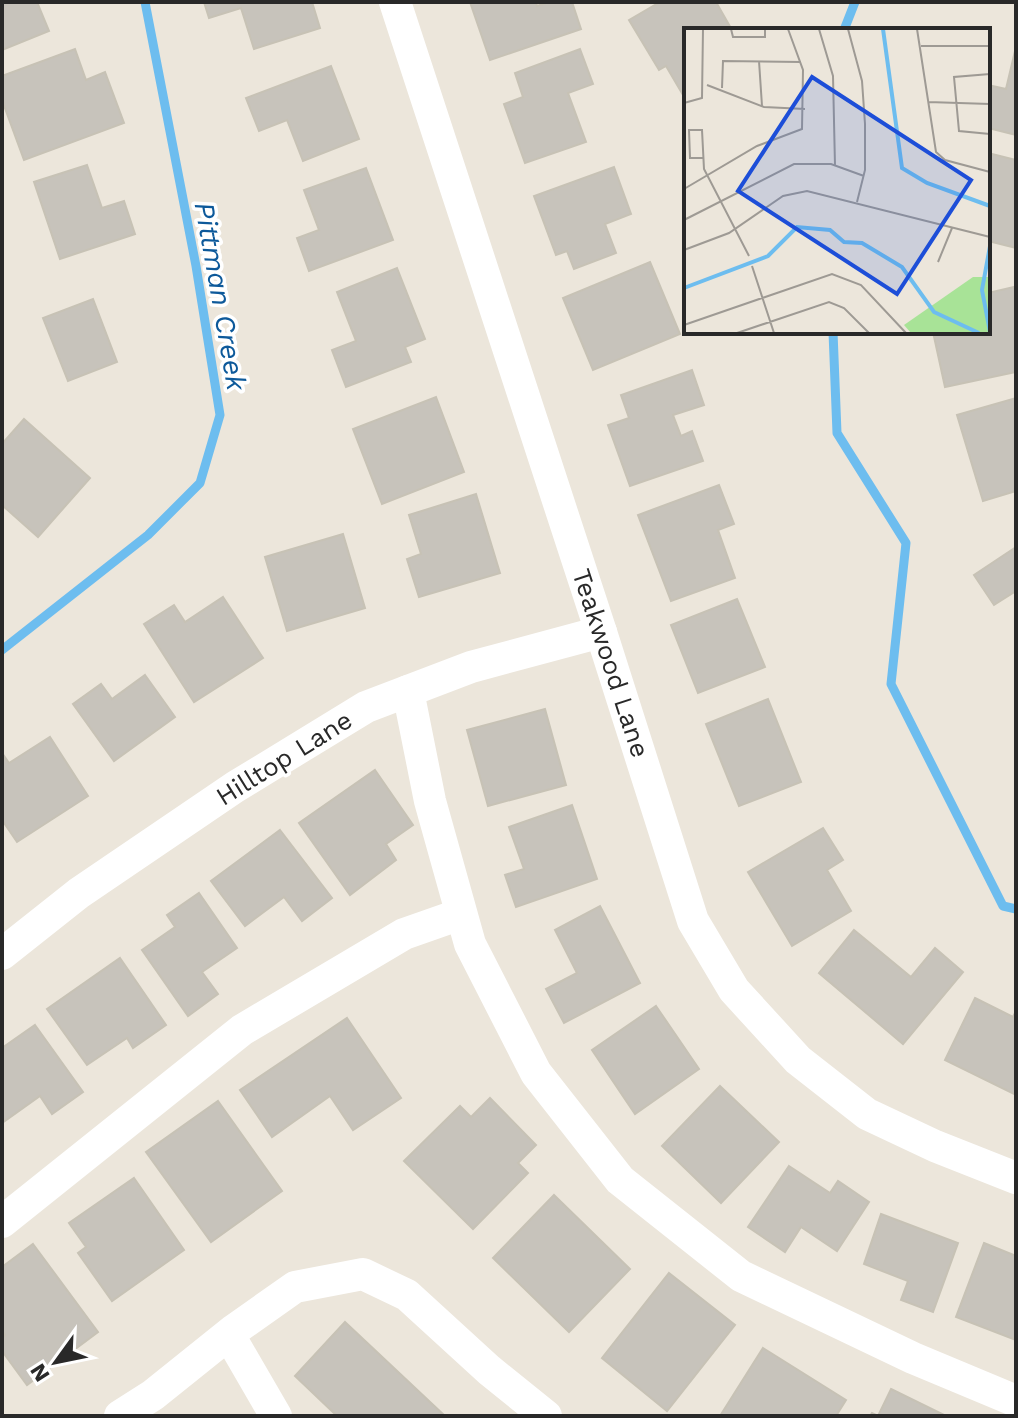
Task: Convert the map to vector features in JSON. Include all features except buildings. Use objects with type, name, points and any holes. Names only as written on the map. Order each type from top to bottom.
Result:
[{"type":"street","name":"Teakwood Lane","points":[[395,2],[693,921],[734,990],[798,1060],[867,1114],[935,1146],[1016,1178]]},
{"type":"street","name":"Hilltop Lane","points":[[2,954],[79,893],[235,787],[366,707],[471,667],[601,632]]},
{"type":"street","points":[[408,691],[430,801],[470,944],[536,1073],[620,1180],[741,1276],[913,1358],[1016,1401]]},
{"type":"street","points":[[2,1222],[242,1030],[404,934],[461,914]]},
{"type":"street","points":[[120,1416],[153,1395],[295,1287],[363,1274],[407,1295],[489,1370],[546,1416]]},
{"type":"street","points":[[229,1335],[276,1416]]},
{"type":"waterway","name":"Pittman Creek","points":[[2,650],[148,535],[200,483],[220,415],[196,266],[145,2]]},
{"type":"waterway","points":[[845,28],[855,2]]},
{"type":"waterway","points":[[833,334],[837,433],[906,543],[891,684],[1003,906],[1016,909]]}]
